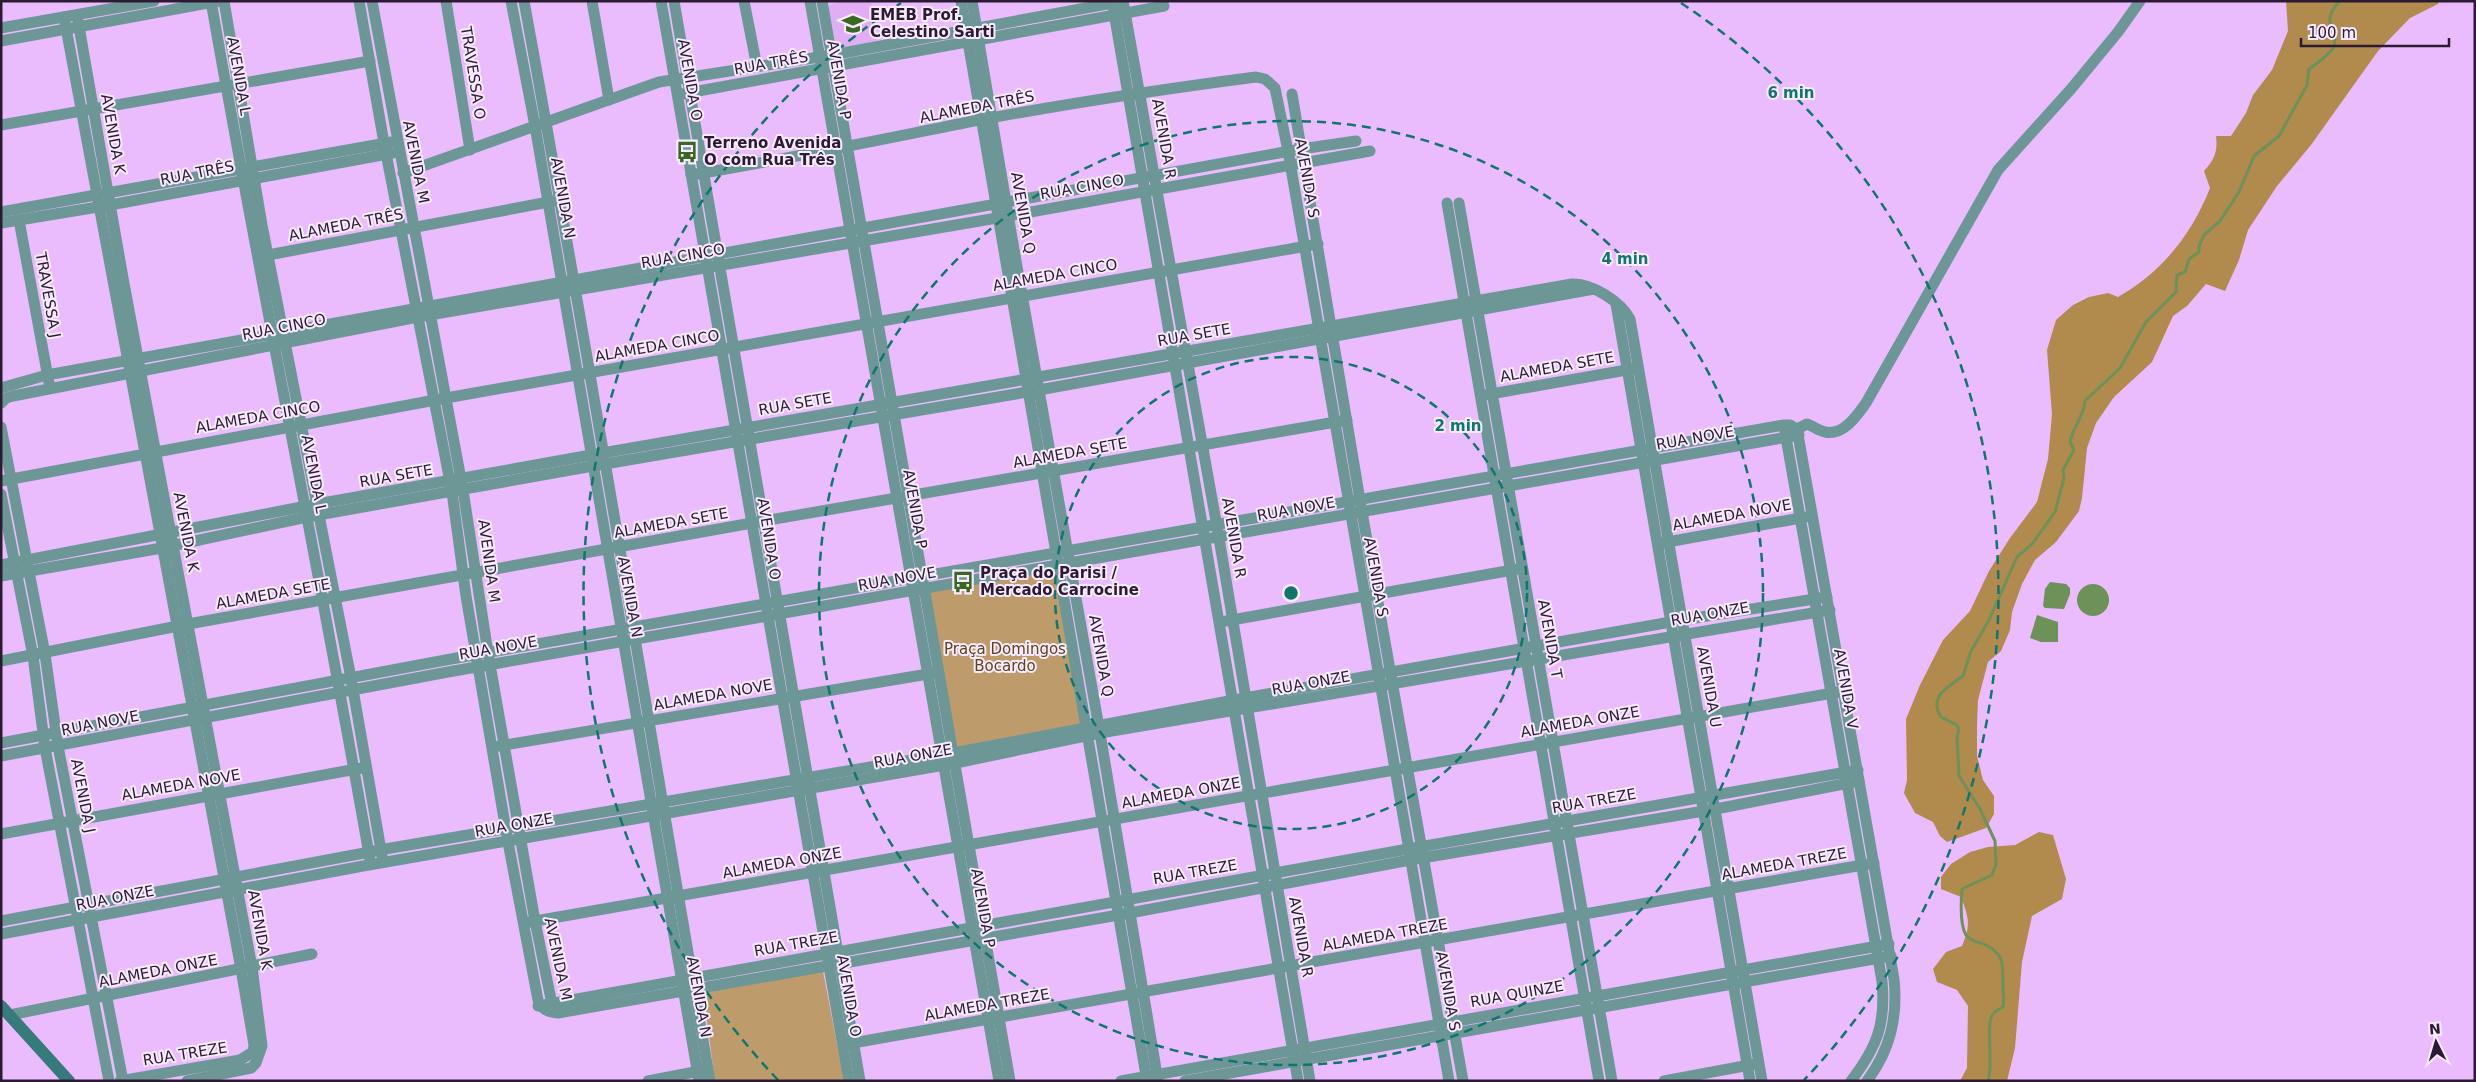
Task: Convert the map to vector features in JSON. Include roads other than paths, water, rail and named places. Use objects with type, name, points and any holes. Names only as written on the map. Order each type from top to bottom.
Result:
[{"type":"street","points":[[1,40],[65,23],[77,15],[154,1]]},
{"type":"street","name":"AVENIDA L","points":[[224,1],[268,255],[335,598],[354,770],[369,852],[377,864]]},
{"type":"street","name":"AVENIDA M","points":[[360,1],[370,61],[408,229],[429,310],[440,399]]},
{"type":"street","name":"AVENIDA M","points":[[372,1],[391,148],[403,174],[417,312],[440,399],[476,574],[492,747],[508,842],[529,922]]},
{"type":"street","name":"TRAVESSA O","points":[[446,1],[470,150]]},
{"type":"street","name":"AVENIDA N","points":[[511,1],[560,199],[604,458],[612,549]]},
{"type":"street","name":"AVENIDA N","points":[[524,1],[541,124],[548,202],[592,460],[612,549],[657,803],[667,898],[698,1076]]},
{"type":"street","points":[[592,1],[609,100]]},
{"type":"street","name":"AVENIDA O","points":[[661,1],[704,173],[721,350],[742,433]]},
{"type":"street","name":"AVENIDA O","points":[[674,1],[681,78]]},
{"type":"street","points":[[744,1],[757,67]]},
{"type":"street","name":"AVENIDA P","points":[[810,1],[826,56],[834,67],[843,149],[844,192],[852,243],[872,323],[888,409],[933,673],[942,760],[957,848],[976,931],[985,938],[1010,1081]]},
{"type":"street","name":"AVENIDA P","points":[[822,1],[826,56],[822,69],[856,190],[865,240],[872,323]]},
{"type":"street","name":"AVENIDA Q","points":[[961,1],[973,35]]},
{"type":"street","name":"AVENIDA Q","points":[[972,1],[973,35],[1000,204],[1061,553],[1099,729],[1114,820],[1122,901],[1152,1078]]},
{"type":"street","points":[[1798,432],[1806,424],[1832,433],[1840,430],[1855,418],[1866,403],[1998,170],[2077,82],[2118,32],[2140,1]]},
{"type":"street","points":[[1,28],[65,23],[79,27],[214,2]]},
{"type":"street","name":"AVENIDA L","points":[[214,2],[226,86],[256,258],[323,601],[366,768],[381,850],[377,864]]},
{"type":"street","name":"RUA TRÊS","points":[[684,93],[834,67],[973,35],[1118,6],[1164,6]]},
{"type":"street","name":"AVENIDA R","points":[[1118,6],[1141,93],[1156,175],[1310,1081]]},
{"type":"street","name":"AVENIDA R","points":[[1118,6],[1128,95],[1298,1081]]},
{"type":"street","name":"AVENIDA K","points":[[77,15],[96,195],[134,366]]},
{"type":"street","name":"AVENIDA K","points":[[65,23],[108,193],[134,366],[168,546],[177,627],[192,708]]},
{"type":"street","name":"RUA TRÊS","points":[[403,174],[646,86],[681,78],[973,35]]},
{"type":"street","points":[[1,125],[370,61]]},
{"type":"street","name":"ALAMEDA TRÊS","points":[[691,175],[843,149],[986,119],[1128,95],[1256,76],[1268,81]]},
{"type":"street","name":"AVENIDA S","points":[[1268,81],[1275,88],[1288,151],[1449,1081]]},
{"type":"street","name":"AVENIDA O","points":[[684,93],[691,175],[734,348],[742,433],[757,522],[766,610],[848,1081]]},
{"type":"street","name":"AVENIDA S","points":[[1292,94],[1362,512],[1463,1081]]},
{"type":"street","name":"RUA CINCO","points":[[2,397],[51,388],[134,366],[417,312],[712,260],[850,230],[1288,151],[1356,141]]},
{"type":"street","name":"RUA TRÊS","points":[[1,212],[108,193],[254,173],[391,148]]},
{"type":"street","name":"RUA CINCO","points":[[712,260],[852,243],[1370,151]]},
{"type":"street","name":"RUA TRÊS","points":[[1,223],[110,206],[241,175]]},
{"type":"street","points":[[844,192],[856,190]]},
{"type":"street","name":"ALAMEDA TRÊS","points":[[256,258],[560,199]]},
{"type":"street","name":"AVENIDA T","points":[[1453,203],[1517,569],[1537,653],[1612,1081]]},
{"type":"street","name":"TRAVESSA J","points":[[19,220],[51,388]]},
{"type":"street","name":"ALAMEDA CINCO","points":[[6,480],[440,399],[1318,244]]},
{"type":"street","name":"RUA SETE","points":[[1,576],[21,567],[166,534],[457,486],[742,433],[1032,385],[1472,305],[1598,291]]},
{"type":"street","name":"AVENIDA U","points":[[1598,291],[1626,312],[1630,319],[1642,463],[1657,544],[1700,717],[1746,982],[1754,1065],[1750,1081]]},
{"type":"street","name":"RUA CINCO","points":[[2,397],[47,375],[134,366]]},
{"type":"street","name":"AVENIDA U","points":[[1633,369],[1655,461],[1669,542],[1676,621]]},
{"type":"street","name":"ALAMEDA SETE","points":[[1487,394],[1633,369]]},
{"type":"street","name":"ALAMEDA SETE","points":[[1,661],[188,624],[476,574],[757,522],[1347,420]]},
{"type":"street","name":"RUA NOVE","points":[[1,756],[58,746],[201,714],[346,685],[483,660],[778,608],[919,590],[1064,565],[1655,461],[1786,437],[1798,432],[1792,426],[1784,425],[917,578],[778,608]]},
{"type":"street","name":"AVENIDA V","points":[[1784,425],[1801,518],[1821,598],[1830,610],[1890,950],[1896,1000],[1893,1031],[1880,1062],[1867,1081]]},
{"type":"street","name":"AVENIDA J","points":[[1,428],[6,480],[21,567],[56,733],[122,1080]]},
{"type":"street","name":"AVENIDA V","points":[[1798,432],[1813,516],[1821,598],[1817,612],[1883,995],[1881,1028],[1875,1046],[1851,1081]]},
{"type":"street","name":"AVENIDA M","points":[[457,486],[464,576],[504,745],[521,839],[529,922],[543,1004],[558,1013]]},
{"type":"street","name":"AVENIDA J","points":[[1,494],[21,567]]},
{"type":"street","name":"RUA SETE","points":[[1,565],[21,567],[168,546],[306,512]]},
{"type":"street","name":"ALAMEDA NOVE","points":[[1657,544],[1813,516]]},
{"type":"street","name":"AVENIDA O","points":[[757,522],[778,608],[860,1081]]},
{"type":"street","name":"AVENIDA K","points":[[168,546],[188,624],[214,794],[246,968],[256,1053]]},
{"type":"street","name":"AVENIDA Q","points":[[1064,565],[1087,732],[1102,822],[1122,901]]},
{"type":"street","points":[[1219,622],[1517,569]]},
{"type":"street","name":"AVENIDA T","points":[[1517,569],[1525,655],[1599,1081]]},
{"type":"street","name":"RUA ONZE","points":[[1537,653],[1676,621],[1821,598]]},
{"type":"street","name":"RUA ONZE","points":[[1246,704],[1378,674],[1679,635],[1830,610]]},
{"type":"street","name":"AVENIDA U","points":[[1679,635],[1687,719],[1731,972],[1754,1065],[1762,1081]]},
{"type":"street","name":"AVENIDA J","points":[[39,655],[43,736],[109,1081]]},
{"type":"street","name":"RUA ONZE","points":[[1,921],[369,852],[657,803],[797,785],[955,758],[1099,729],[1234,706],[1394,684],[1525,655]]},
{"type":"street","name":"AVENIDA P","points":[[933,673],[955,758],[970,845],[976,931],[988,1020],[999,1081]]},
{"type":"street","name":"ALAMEDA NOVE","points":[[492,747],[933,673]]},
{"type":"street","name":"ALAMEDA ONZE","points":[[529,922],[1844,691]]},
{"type":"street","name":"RUA NOVE","points":[[1,743],[192,708],[201,714]]},
{"type":"street","name":"ALAMEDA NOVE","points":[[1,834],[366,768]]},
{"type":"street","name":"RUA TREZE","points":[[1422,852],[1566,820],[1713,796],[1859,776]]},
{"type":"street","name":"RUA TREZE","points":[[985,938],[1264,887],[1276,879],[1409,854],[1556,835],[1716,809],[1846,778]]},
{"type":"street","name":"RUA ONZE","points":[[1,934],[377,864],[659,815],[797,785]]},
{"type":"street","name":"AVENIDA N","points":[[659,815],[679,896],[710,1075]]},
{"type":"street","name":"ALAMEDA TREZE","points":[[842,1045],[1874,863]]},
{"type":"street","name":"RUA TREZE","points":[[543,1004],[695,983],[827,960],[1263,875],[1276,879]]},
{"type":"street","name":"RUA QUINZE","points":[[1185,1081],[1305,1052],[1585,1004],[1731,972],[1890,950]]},
{"type":"street","name":"RUA QUINZE","points":[[1598,1001],[1746,982],[1877,952]]},
{"type":"street","name":"ALAMEDA ONZE","points":[[5,1010],[94,999],[312,954]]},
{"type":"street","name":"RUA TREZE","points":[[558,1013],[682,985]]},
{"type":"street","points":[[5,1010],[69,1081]]},
{"type":"street","name":"RUA TREZE","points":[[122,1080],[240,1060],[256,1053],[256,1063],[250,1068],[187,1081]]},
{"type":"street","name":"RUA QUINZE","points":[[1121,1081],[1152,1078],[1294,1055]]},
{"type":"street","points":[[1664,1081],[1754,1065]]},
{"type":"street","points":[[648,1081],[710,1075]]},
{"type":"waterway","points":[[1988,1081],[1990,1074],[1989,1035],[1991,1019],[1994,1013],[2003,1007],[2004,1003],[2002,964],[1999,955],[1992,948],[1966,935],[1962,919],[1961,900],[1962,889],[1992,875],[1996,864],[1995,841],[1980,809],[1959,776],[1957,736],[1959,730],[1957,725],[1941,717],[1938,710],[1938,698],[1946,688],[1963,676],[1971,651],[1989,620],[2017,557],[2033,543],[2055,512],[2064,478],[2063,470],[2074,450],[2070,442],[2071,437],[2083,412],[2085,401],[2120,368],[2146,322],[2176,292],[2177,275],[2185,272],[2189,259],[2199,252],[2199,246],[2204,235],[2220,221],[2239,192],[2254,156],[2279,136],[2307,85],[2309,69],[2325,57],[2333,48],[2335,43],[2330,16],[2340,1]]},
{"type":"place","name":"EMEB Prof. Celestino Sarti","points":[[853,24]]},
{"type":"place","name":"Terreno Avenida O com Rua Três","points":[[687,152]]},
{"type":"place","name":"Praça do Parisi / Mercado Carrocine","points":[[963,582]]},
{"type":"park label","name":"Praça Domingos Bocardo","points":[[1005,658]]}]
